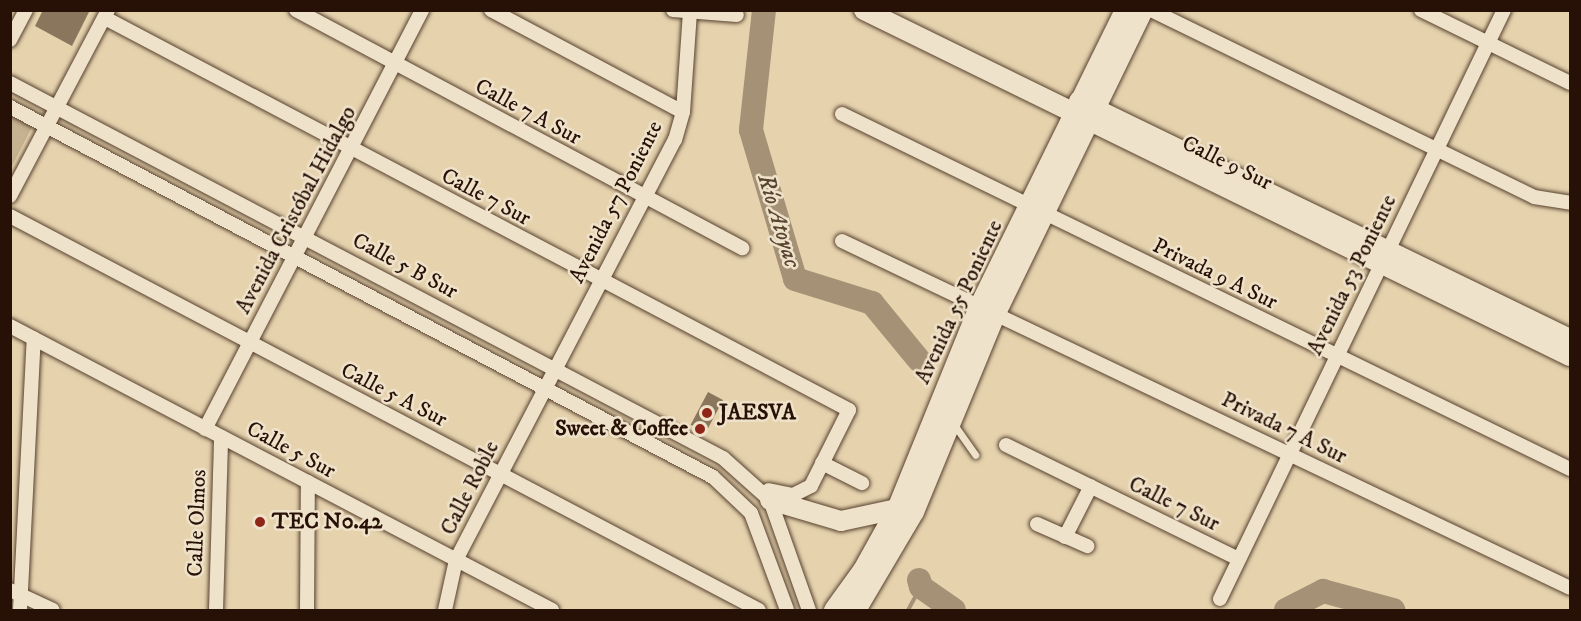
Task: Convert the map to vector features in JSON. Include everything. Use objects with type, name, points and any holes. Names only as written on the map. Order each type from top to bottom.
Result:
[{"type":"main road","name":"Calle 9 Sur","points":[[864,10],[1086,112],[1384,257],[1570,356]]},
{"type":"main road","name":"Calle 9 Sur","points":[[890,10],[1086,112]]},
{"type":"main road","name":"Avenida 55 Poniente","points":[[1086,112],[1125,10]]},
{"type":"main road","name":"Avenida 55 Poniente","points":[[834,610],[874,553],[897,509],[988,309],[1086,112],[1143,10]]},
{"type":"main road","name":"Calle 9 Sur","points":[[1384,257],[1570,339]]},
{"type":"main road","name":"Avenida 55 Poniente","points":[[856,610],[895,551],[950,420],[988,309]]},
{"type":"main road","points":[[765,494],[841,521],[897,509]]},
{"type":"street","points":[[10,40],[26,10]]},
{"type":"street","name":"Calle 7 A Sur","points":[[296,10],[643,198],[742,248]]},
{"type":"street","name":"Avenida Cristóbal Hidalgo","points":[[205,429],[396,66],[422,10]]},
{"type":"street","points":[[491,10],[682,112]]},
{"type":"street","points":[[673,10],[737,15]]},
{"type":"street","points":[[1151,10],[1534,197],[1570,203]]},
{"type":"street","points":[[1420,10],[1570,83]]},
{"type":"street","name":"Avenida 53 Poniente","points":[[1220,599],[1504,10]]},
{"type":"street","name":"Avenida 57 Poniente","points":[[545,389],[599,281],[675,141],[682,112],[690,12]]},
{"type":"street","points":[[10,196],[106,14]]},
{"type":"street","name":"Calle 7 Sur","points":[[106,14],[351,150],[849,410],[822,463]]},
{"type":"street","name":"Calle 5 B Sur","points":[[10,83],[305,236],[723,458],[765,494]]},
{"type":"street","name":"Calle 5 B Sur","points":[[10,107],[713,477],[751,513],[787,610]]},
{"type":"street","name":"Privada 9 A Sur","points":[[842,114],[1570,469]]},
{"type":"street","name":"Calle 5 A Sur","points":[[10,216],[249,344],[501,473],[759,610]]},
{"type":"street","name":"Privada 7 A Sur","points":[[843,242],[988,309],[1570,588]]},
{"type":"street","name":"Calle 5 Sur","points":[[10,326],[552,610]]},
{"type":"street","points":[[20,610],[16,593],[34,338]]},
{"type":"street","name":"Calle Roble","points":[[445,610],[456,560],[545,389]]},
{"type":"street","name":"Calle Olmos","points":[[216,610],[221,437]]},
{"type":"street","name":"Calle 7 Sur","points":[[1006,445],[1239,559]]},
{"type":"street","points":[[809,610],[765,494],[803,492],[822,463],[862,483]]},
{"type":"street","points":[[307,610],[308,482]]},
{"type":"street","points":[[1065,537],[1090,486]]},
{"type":"street","points":[[1037,524],[1087,546]]},
{"type":"street","points":[[16,593],[53,610]]},
{"type":"lane","points":[[950,420],[975,455]]},
{"type":"shaded area","points":[[11,110],[34,123],[11,168]]},
{"type":"building","points":[[43,10],[90,10],[72,46],[35,26]]},
{"type":"building","name":"JAESVA","points":[[708,392],[723,400],[706,433],[691,425]]},
{"type":"waterway","name":"Río Atoyac","points":[[764,10],[751,130],[795,279],[872,303],[919,360]]},
{"type":"waterway","name":"Río Atoyac","points":[[919,580],[921,587],[954,610]]},
{"type":"waterway","points":[[908,610],[921,587]]},
{"type":"waterway","name":"Río Atoyac","points":[[1286,610],[1323,591],[1393,610]]},
{"type":"place","name":"JAESVA","points":[[707,413]]},
{"type":"place","name":"Sweet & Coffee","points":[[700,429]]},
{"type":"place","name":"TEC N0.42","points":[[260,522]]}]
